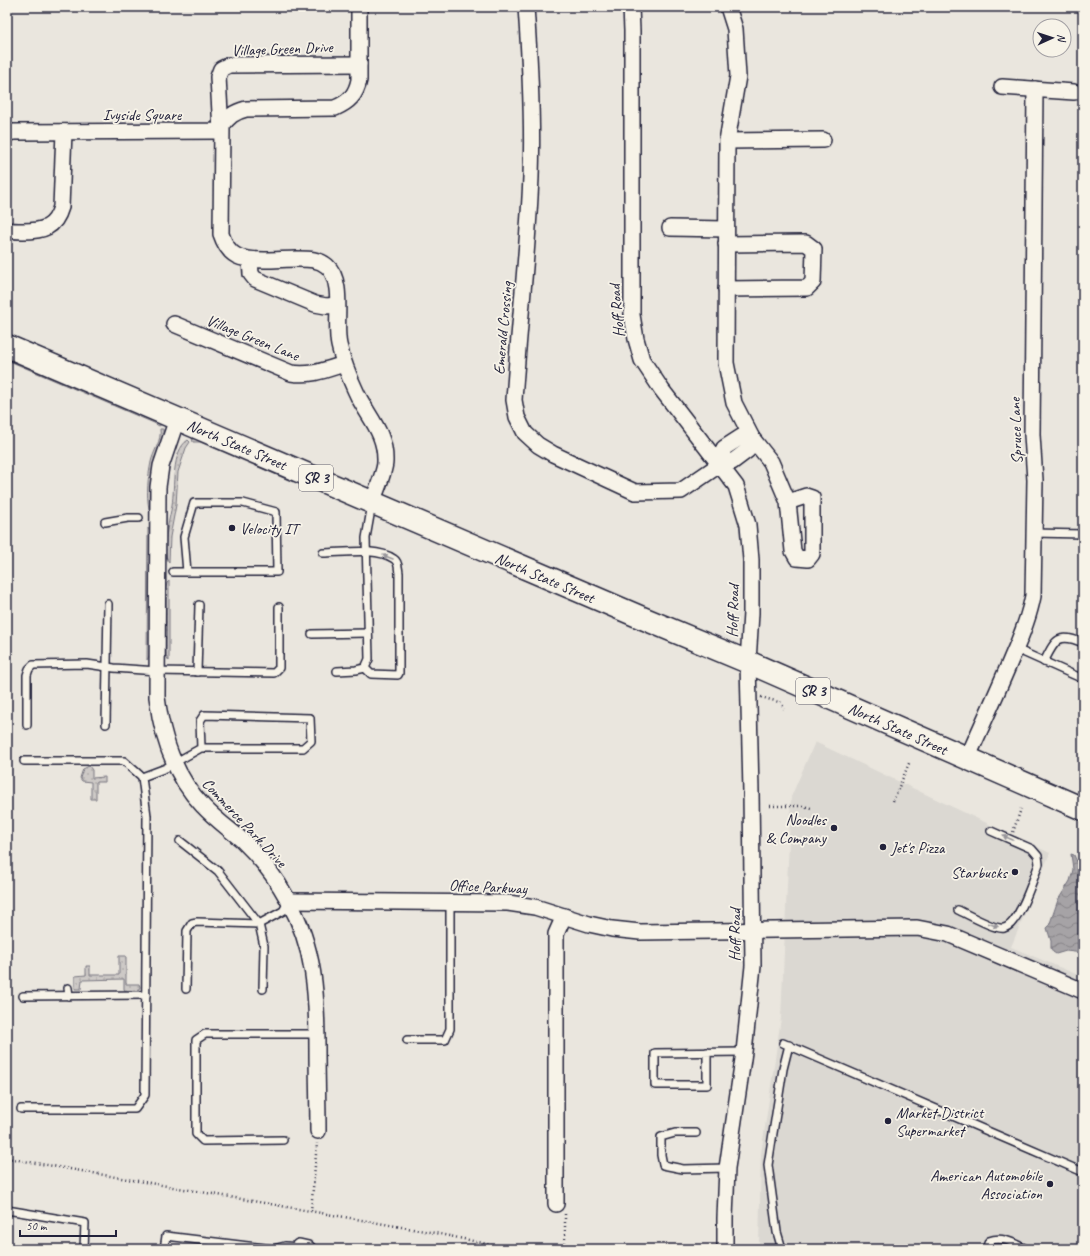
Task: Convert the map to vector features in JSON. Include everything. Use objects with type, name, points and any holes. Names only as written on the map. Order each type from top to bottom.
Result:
[{"type":"main road","name":"North State Street","points":[[7,346],[646,620],[748,662],[1083,809]]},
{"type":"street","points":[[221,132],[222,126],[227,118],[236,112],[246,109],[335,108],[345,104],[357,89],[359,80],[359,7]]},
{"type":"street","name":"Emerald Crossing","points":[[526,7],[531,95],[531,176],[526,264],[514,400],[517,418],[525,433],[538,445],[553,454],[635,492],[681,491],[719,465]]},
{"type":"street","name":"Hoff Road","points":[[631,7],[632,315],[636,339],[642,360],[662,390],[736,486],[748,525],[751,560],[751,613],[748,662],[753,930],[752,966],[744,1052],[728,1168],[724,1218],[726,1249]]},
{"type":"street","points":[[728,7],[734,29],[738,76],[727,140],[726,363],[734,403],[752,438],[771,462],[788,502]]},
{"type":"street","name":"Village Green Drive","points":[[359,64],[229,65],[221,69],[218,77],[221,132],[221,234],[224,244],[229,251],[237,257],[250,260],[308,259],[318,261],[327,267],[333,274],[337,284],[337,337],[344,364],[359,397],[376,425],[383,442],[386,463],[372,502]]},
{"type":"street","points":[[1002,87],[1069,92]]},
{"type":"street","name":"Spruce Lane","points":[[967,759],[1016,649],[1030,610],[1033,596],[1035,480],[1032,435],[1032,336],[1035,89]]},
{"type":"street","points":[[7,230],[36,231],[53,223],[59,215],[61,207],[64,132]]},
{"type":"street","name":"Ivyside Square","points":[[7,133],[221,132]]},
{"type":"street","points":[[727,140],[823,140]]},
{"type":"street","points":[[670,228],[726,229]]},
{"type":"street","points":[[726,244],[806,243],[814,249],[813,282],[807,288],[726,289]]},
{"type":"street","points":[[250,260],[252,274],[255,279],[315,304],[326,306],[337,305]]},
{"type":"street","name":"Village Green Lane","points":[[174,324],[291,373],[303,375],[315,373],[344,364]]},
{"type":"street","name":"Commerce Park Drive","points":[[178,419],[161,466],[154,518],[166,572],[157,671],[157,697],[160,722],[174,763],[189,789],[203,806],[242,841],[262,862],[289,901],[300,925],[310,956],[316,984],[318,1131]]},
{"type":"street","points":[[719,465],[724,448],[741,437],[752,438]]},
{"type":"street","name":"Office Parkway","points":[[289,901],[508,903],[535,907],[588,924],[612,929],[640,932],[917,928],[948,934],[1083,991]]},
{"type":"street","points":[[560,1207],[556,934],[564,916]]},
{"type":"lane","points":[[365,668],[369,659],[366,538],[372,502]]},
{"type":"lane","points":[[166,572],[187,572],[276,572],[276,512],[243,503],[194,503],[184,537],[187,572]]},
{"type":"lane","points":[[105,522],[128,518],[139,518]]},
{"type":"lane","points":[[1034,533],[1083,534]]},
{"type":"lane","points":[[323,553],[375,552],[394,559],[398,567],[399,673],[398,675],[371,674],[365,668]]},
{"type":"lane","points":[[106,724],[108,604]]},
{"type":"lane","points":[[197,672],[199,605]]},
{"type":"lane","points":[[27,725],[26,675],[33,665],[87,664],[157,671],[197,672],[271,673],[277,671],[279,607]]},
{"type":"lane","points":[[312,634],[368,634]]},
{"type":"lane","points":[[1044,662],[1053,644],[1062,638],[1072,639],[1083,643]]},
{"type":"lane","points":[[1016,649],[1083,679]]},
{"type":"lane","points":[[337,671],[365,668]]},
{"type":"lane","points":[[142,777],[166,768],[201,748],[303,748],[311,741],[310,718],[204,715],[200,720],[201,748]]},
{"type":"lane","points":[[21,1109],[135,1109],[145,1095],[146,995],[147,816],[142,777],[124,761],[24,761]]},
{"type":"lane","points":[[958,910],[995,927],[1003,928],[1011,925],[1017,917],[1039,864],[1038,856],[1032,849],[991,831]]},
{"type":"lane","points":[[180,841],[218,871],[259,924],[264,946],[263,989]]},
{"type":"lane","points":[[186,989],[187,931],[192,923],[259,924],[283,910],[289,901]]},
{"type":"lane","points":[[407,1040],[445,1040],[450,1029],[450,902]]},
{"type":"lane","points":[[68,988],[69,996]]},
{"type":"lane","points":[[22,996],[146,995]]},
{"type":"lane","points":[[283,1140],[203,1141],[196,1134],[196,1040],[205,1034],[317,1034]]},
{"type":"lane","points":[[782,1249],[777,1232],[768,1165],[786,1044],[1083,1172]]},
{"type":"lane","points":[[708,1052],[708,1085],[655,1085],[655,1053],[708,1052],[744,1052]]},
{"type":"lane","points":[[696,1133],[675,1133],[662,1137],[661,1154],[663,1165],[683,1169],[728,1168]]},
{"type":"lane","points":[[7,1210],[85,1223],[84,1249]]},
{"type":"lane","points":[[164,1249],[166,1236],[274,1249],[285,1246],[303,1248]]},
{"type":"lane","points":[[986,1249],[989,1241],[996,1238],[1004,1239],[1026,1249]]},
{"type":"path","points":[[749,694],[782,703],[784,708]]},
{"type":"path","points":[[893,801],[910,761]]},
{"type":"path","points":[[770,806],[803,806],[811,808]]},
{"type":"path","points":[[1010,840],[1021,809]]},
{"type":"path","points":[[311,1211],[318,1131]]},
{"type":"path","points":[[7,1158],[430,1232],[506,1249]]},
{"type":"path","points":[[560,1207],[565,1249]]},
{"type":"shaded area","points":[[7,356],[162,424],[159,426],[7,360]]},
{"type":"shaded area","points":[[160,429],[163,429],[163,433],[152,476],[151,506],[149,509],[149,474],[152,458],[160,437]]},
{"type":"shaded area","points":[[192,438],[196,438],[296,479],[293,482],[200,442],[193,442]]},
{"type":"shaded area","points":[[188,440],[190,442],[186,448],[178,472],[176,505],[170,537],[169,562],[166,557],[165,543],[172,505],[176,461],[183,445]]},
{"type":"shaded area","points":[[148,528],[151,534],[150,654],[147,660]]},
{"type":"shaded area","points":[[169,581],[169,661],[166,656],[166,588]]},
{"type":"shaded area","points":[[815,742],[1050,853],[1011,947],[1083,977],[1083,1249],[759,1249],[761,1154],[781,1018],[791,797]]},
{"type":"shaded area","points":[[89,766],[92,770],[92,778],[105,777],[105,782],[96,782],[96,799],[91,799],[91,782],[82,781],[80,778],[83,769]]},
{"type":"shaded area","points":[[119,956],[126,956],[126,984],[139,984],[140,987],[138,991],[126,992],[124,989],[124,979],[82,980],[81,989],[75,989],[75,976],[86,975],[86,966],[90,966],[90,975],[119,975]]},
{"type":"water","points":[[1071,854],[1074,855],[1078,864],[1083,867],[1083,953],[1066,951],[1056,954],[1051,948],[1051,941],[1047,928],[1058,900],[1070,881],[1073,869]]},
{"type":"place","name":"Velocity IT","points":[[232,528]]},
{"type":"place","name":"Noodles & Company","points":[[834,828]]},
{"type":"place","name":"Jet's Pizza","points":[[883,847]]},
{"type":"place","name":"Starbucks","points":[[1015,872]]},
{"type":"place","name":"Market District Supermarket","points":[[888,1121]]},
{"type":"place","name":"American Automobile Association","points":[[1050,1184]]}]
